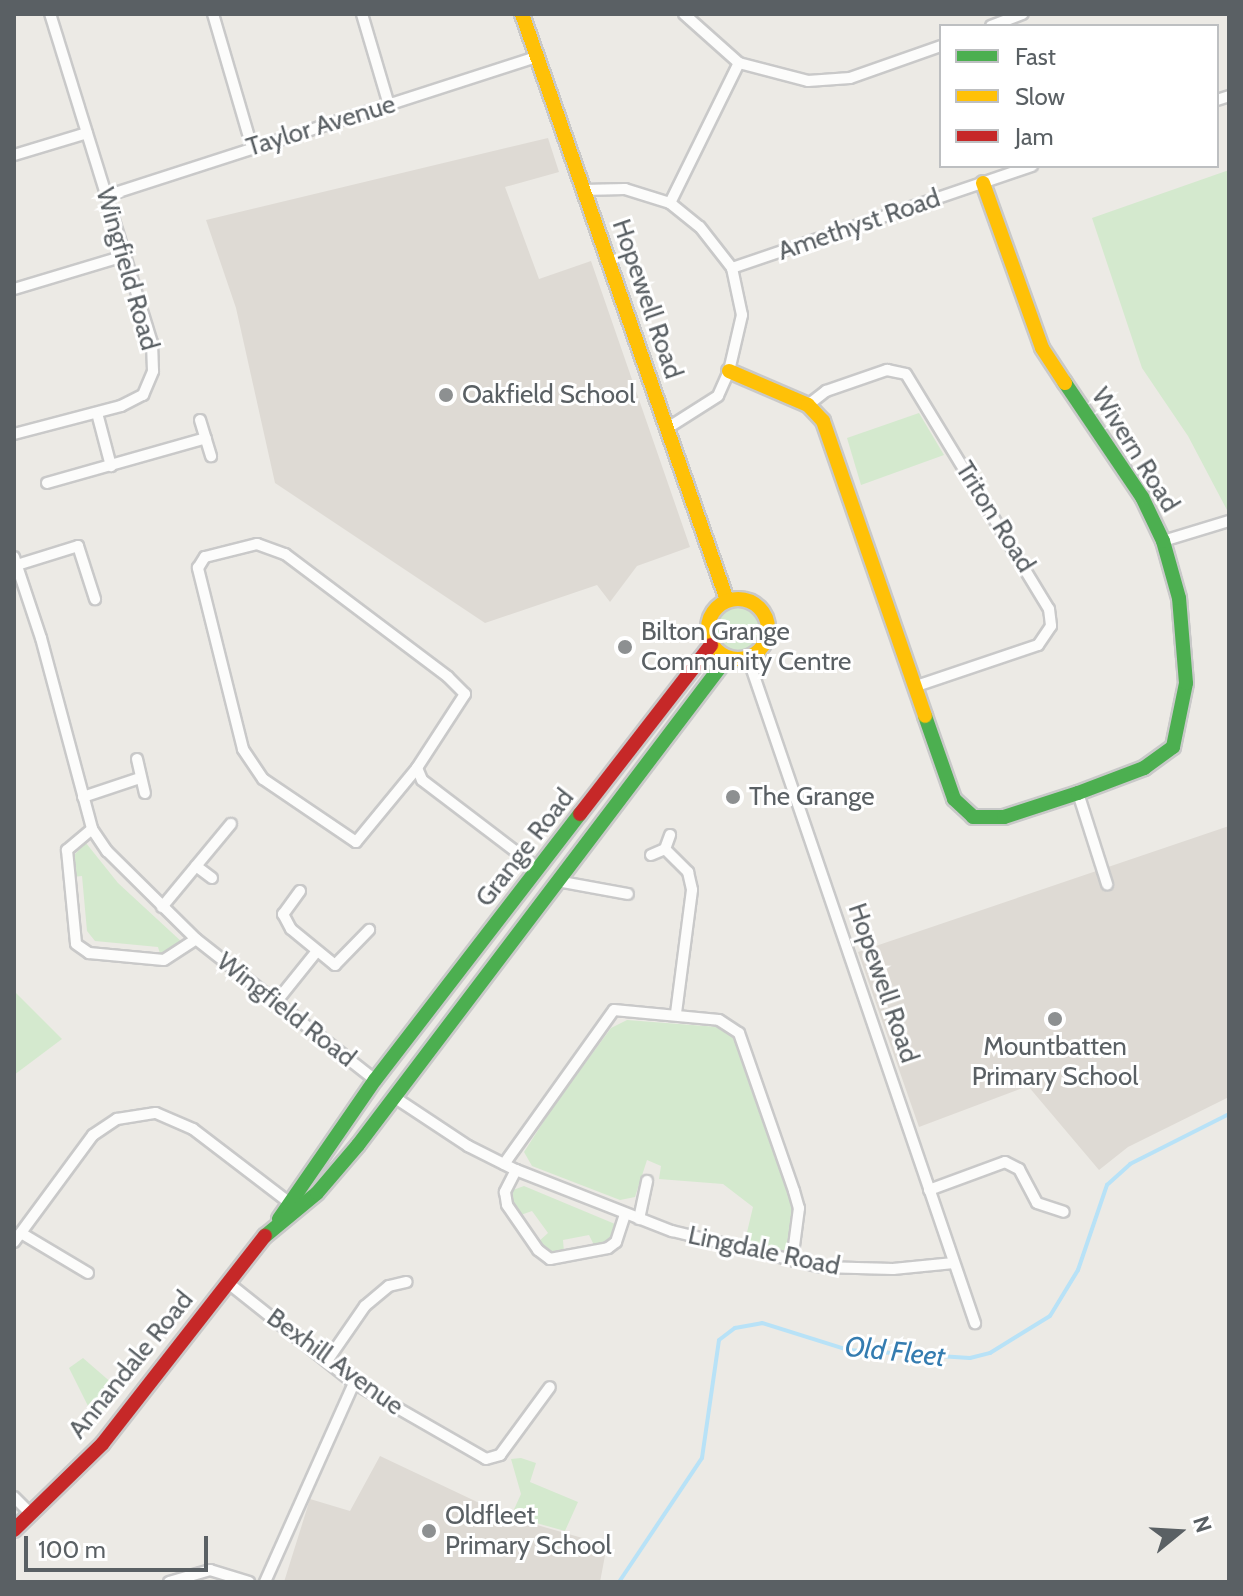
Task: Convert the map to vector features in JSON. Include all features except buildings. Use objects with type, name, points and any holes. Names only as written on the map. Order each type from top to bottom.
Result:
[{"type":"street","name":"Wingfield Road","points":[[14,434],[97,413],[143,395],[153,371],[152,343],[50,14]]},
{"type":"street","points":[[213,14],[252,147]]},
{"type":"street","points":[[362,14],[389,105]]},
{"type":"street","name":"Hopewell Road","points":[[522,14],[727,600]]},
{"type":"street","points":[[684,14],[739,63],[792,79],[822,81],[883,68],[939,47]]},
{"type":"street","name":"Taylor Avenue","points":[[106,196],[536,57]]},
{"type":"street","points":[[670,203],[739,63]]},
{"type":"street","points":[[14,155],[87,133]]},
{"type":"street","name":"Amethyst Road","points":[[732,268],[1026,168]]},
{"type":"street","name":"Wivern Road","points":[[808,405],[823,421],[954,799],[973,817],[1004,817],[1078,793],[1144,768],[1173,747],[1186,683],[1179,598],[1163,541],[1142,497],[1042,348],[983,183]]},
{"type":"street","points":[[583,190],[625,189],[670,203],[700,227],[732,268],[742,315],[739,344],[729,371],[718,396],[666,429]]},
{"type":"street","points":[[14,289],[124,256]]},
{"type":"street","name":"Triton Road","points":[[808,405],[826,391],[887,370],[906,374],[1049,609],[1051,626],[1038,645],[916,686]]},
{"type":"street","points":[[729,371],[808,405]]},
{"type":"street","points":[[97,413],[111,466]]},
{"type":"street","points":[[200,420],[211,456]]},
{"type":"street","points":[[47,483],[206,438]]},
{"type":"street","points":[[1163,541],[1229,521]]},
{"type":"street","points":[[257,544],[285,554],[448,677],[465,694],[417,768],[356,842],[263,779],[243,749],[198,568],[205,557],[257,544]]},
{"type":"street","points":[[16,561],[78,546],[95,599]]},
{"type":"street","name":"Wingfield Road","points":[[16,561],[92,829],[125,874],[196,939],[375,1080]]},
{"type":"street","points":[[746,599],[766,619],[767,638],[748,658],[727,658],[711,645],[709,619],[727,600],[746,599]]},
{"type":"street","name":"Grange Road","points":[[375,1080],[711,645]]},
{"type":"street","name":"Grange Road","points":[[394,1097],[727,658]]},
{"type":"street","name":"Hopewell Road","points":[[748,658],[975,1323]]},
{"type":"street","points":[[137,759],[145,793]]},
{"type":"street","points":[[417,768],[422,780],[557,881]]},
{"type":"street","points":[[83,797],[140,778]]},
{"type":"street","points":[[1078,793],[1107,884]]},
{"type":"street","points":[[162,907],[231,824]]},
{"type":"street","name":"Wingfield Road","points":[[92,829],[67,850],[76,944],[89,953],[164,960],[196,939]]},
{"type":"street","points":[[651,855],[665,849],[670,835]]},
{"type":"street","points":[[665,849],[688,872],[692,890],[676,1013]]},
{"type":"street","points":[[196,866],[212,878]]},
{"type":"street","name":"Grange Road","points":[[557,881],[628,894]]},
{"type":"street","points":[[300,891],[283,914],[317,951],[335,965],[369,930]]},
{"type":"street","points":[[276,1002],[317,951]]},
{"type":"street","points":[[504,1164],[604,1018],[631,1008],[719,1020],[739,1033],[799,1208],[792,1261]]},
{"type":"street","name":"Annandale Road","points":[[14,1530],[103,1443],[227,1282],[293,1204],[375,1080]]},
{"type":"street","name":"Annandale Road","points":[[293,1204],[317,1193],[394,1097]]},
{"type":"street","name":"Lingdale Road","points":[[394,1097],[504,1164],[625,1215],[792,1261],[852,1269],[954,1263]]},
{"type":"street","points":[[88,1273],[17,1237],[93,1135],[117,1119],[156,1113],[193,1129],[293,1204]]},
{"type":"street","points":[[929,1190],[1005,1162],[1019,1169],[1037,1203],[1064,1212]]},
{"type":"street","points":[[516,1170],[505,1192],[507,1205],[538,1250],[550,1259],[608,1248],[616,1242],[625,1215]]},
{"type":"street","points":[[639,1219],[647,1181]]},
{"type":"street","name":"Bexhill Avenue","points":[[227,1282],[354,1383],[486,1459],[500,1455],[550,1387]]},
{"type":"street","points":[[327,1361],[365,1306],[389,1286],[407,1282]]},
{"type":"street","points":[[265,1582],[354,1383]]},
{"type":"street","points":[[14,1497],[31,1514]]},
{"type":"street","points":[[169,1582],[210,1570],[249,1582]]},
{"type":"shaded area","name":"Oakfield School","points":[[548,138],[559,172],[505,187],[539,279],[591,261],[690,547],[637,566],[610,602],[597,585],[485,623],[275,483],[236,308],[206,220]]},
{"type":"shaded area","name":"Mountbatten Primary School","points":[[1229,826],[1229,1097],[1128,1147],[1099,1170],[1028,1086],[919,1127],[858,952]]},
{"type":"shaded area","name":"Oldfleet Primary School","points":[[380,1456],[509,1517],[607,1545],[600,1582],[284,1582],[310,1499],[350,1511]]},
{"type":"green space","points":[[1229,170],[1227,510],[1188,436],[1142,368],[1092,218]]},
{"type":"green space","points":[[919,413],[944,455],[861,485],[847,438]]},
{"type":"green space","points":[[738,607],[754,613],[760,629],[754,645],[738,651],[722,645],[716,629],[722,613]]},
{"type":"green space","points":[[86,843],[118,883],[183,943],[161,957],[158,947],[95,941],[87,931],[82,876],[72,877],[71,858]]},
{"type":"green space","points":[[14,991],[62,1039],[14,1075]]},
{"type":"green space","points":[[627,1020],[718,1027],[735,1038],[796,1208],[790,1257],[744,1245],[753,1207],[723,1184],[659,1179],[661,1166],[647,1160],[635,1197],[620,1200],[532,1166],[524,1152],[553,1107],[611,1028]]},
{"type":"green space","points":[[524,1186],[615,1224],[614,1238],[595,1247],[589,1235],[563,1240],[564,1252],[552,1254],[537,1243],[548,1233],[532,1211],[518,1216],[512,1205],[513,1190]]},
{"type":"green space","points":[[83,1358],[121,1391],[95,1420],[69,1368]]},
{"type":"green space","points":[[521,1458],[536,1463],[530,1482],[578,1502],[565,1531],[511,1516],[521,1494],[511,1459]]},
{"type":"waterway","name":"Old Fleet","points":[[619,1582],[702,1458],[719,1340],[735,1328],[762,1323],[848,1350],[970,1358],[990,1353],[1050,1316],[1078,1270],[1107,1185],[1130,1164],[1229,1114]]},
{"type":"traffic: fast","points":[[925,716],[954,799],[973,817],[1004,817],[1078,793],[1144,768],[1173,747],[1186,683],[1179,598],[1163,541],[1142,497],[1065,383]]},
{"type":"traffic: fast","points":[[265,1236],[317,1193],[358,1145],[727,658]]},
{"type":"traffic: fast","points":[[279,1219],[375,1080],[580,814]]},
{"type":"traffic: slow","points":[[522,14],[727,600]]},
{"type":"traffic: slow","points":[[983,183],[1042,348],[1065,383]]},
{"type":"traffic: slow","points":[[729,371],[808,405],[823,421],[925,716]]},
{"type":"traffic: slow","points":[[738,599],[750,601],[759,608],[766,617],[768,629],[766,641],[759,650],[750,657],[738,659],[726,657],[717,650],[710,641],[708,629],[710,617],[717,608],[726,601],[738,599]]},
{"type":"traffic: jam","points":[[580,814],[711,645]]},
{"type":"traffic: jam","points":[[14,1530],[103,1443],[265,1236]]},
{"type":"place","name":"Oakfield School","points":[[446,395]]},
{"type":"place","name":"Bilton Grange Community Centre","points":[[625,647]]},
{"type":"place","name":"The Grange","points":[[733,797]]},
{"type":"place","name":"Mountbatten Primary School","points":[[1055,1019]]},
{"type":"place","name":"Oldfleet Primary School","points":[[429,1531]]}]
